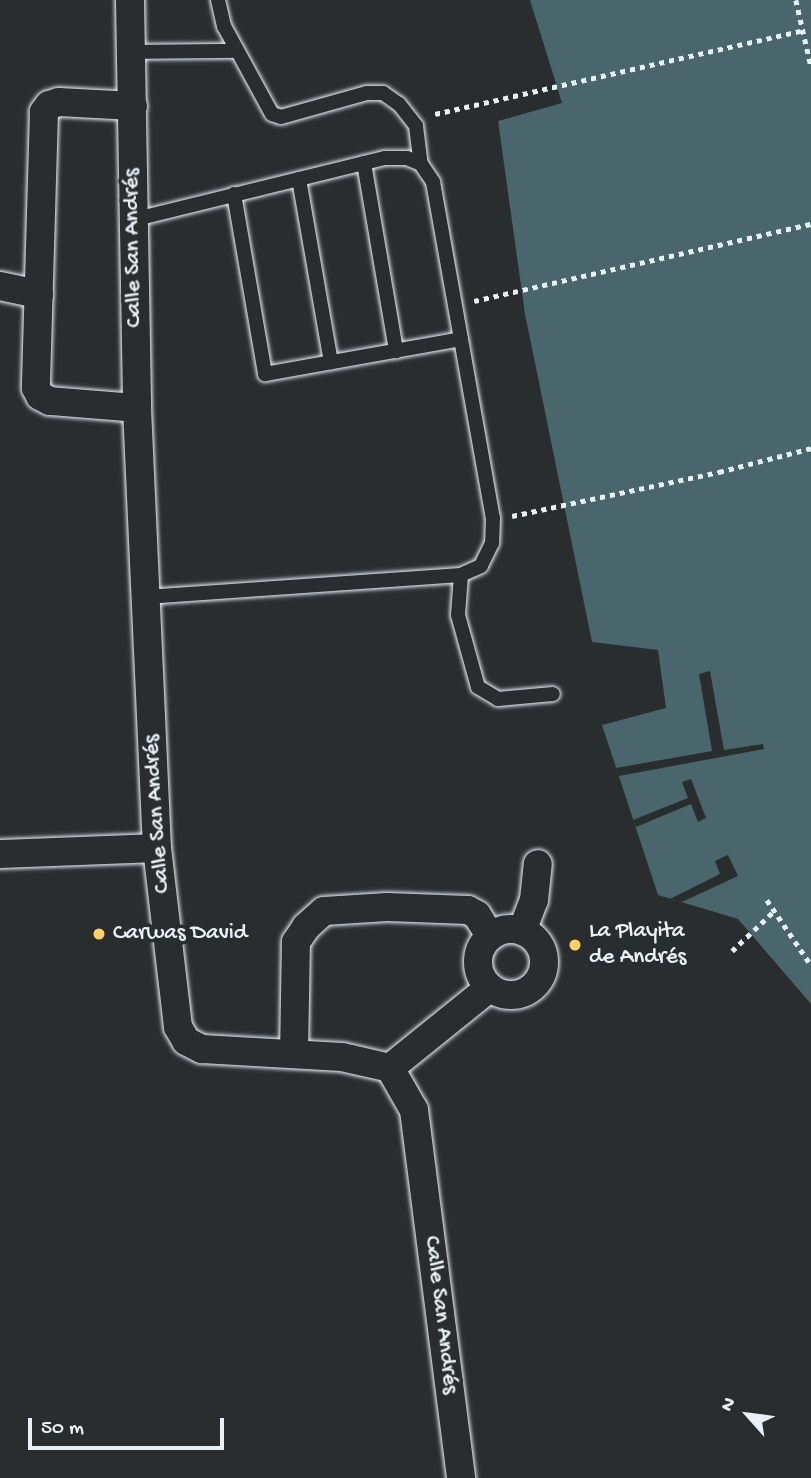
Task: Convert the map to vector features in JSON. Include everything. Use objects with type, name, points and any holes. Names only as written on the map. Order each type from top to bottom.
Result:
[{"type":"street","name":"Calle San Andrés","points":[[130,0],[133,52],[132,220],[137,408],[157,848],[178,1027],[186,1041],[202,1049],[342,1057],[390,1068],[414,1110],[461,1478]]},
{"type":"street","points":[[133,106],[59,102],[49,105],[44,112],[36,388],[40,396],[50,401],[137,408]]},
{"type":"street","points":[[0,286],[38,294]]},
{"type":"street","points":[[0,854],[157,848]]},
{"type":"street","points":[[522,931],[534,900],[538,864]]},
{"type":"street","points":[[294,1054],[296,942],[324,911],[387,907],[468,910],[477,915],[490,936]]},
{"type":"street","points":[[511,928],[522,931],[540,944],[545,965],[542,975],[529,991],[508,996],[489,988],[481,979],[478,956],[490,936],[511,928]]},
{"type":"street","points":[[390,1068],[489,988]]},
{"type":"lane","points":[[146,597],[461,575],[481,566],[492,543],[493,518],[433,182],[421,164],[416,126],[399,104],[383,93],[367,93],[281,117],[272,114],[224,26],[218,0]]},
{"type":"lane","points":[[133,52],[237,51]]},
{"type":"lane","points":[[132,220],[364,163],[407,158],[421,164]]},
{"type":"lane","points":[[364,163],[396,351]]},
{"type":"lane","points":[[299,179],[331,362]]},
{"type":"lane","points":[[234,194],[265,374],[461,339]]},
{"type":"lane","points":[[461,575],[458,615],[478,687],[498,699],[553,694]]},
{"type":"path","points":[[796,0],[811,66]]},
{"type":"path","points":[[435,114],[801,31]]},
{"type":"path","points":[[466,302],[811,224]]},
{"type":"path","points":[[512,516],[719,472],[811,448]]},
{"type":"path","points":[[767,900],[809,962]]},
{"type":"path","points":[[732,951],[774,911]]},
{"type":"water","points":[[530,0],[811,0],[811,1004],[738,919],[658,895],[602,725],[666,708],[658,650],[592,642],[525,314],[498,121],[562,103]]},
{"type":"pier","points":[[710,671],[724,750],[763,744],[764,749],[619,776],[616,768],[712,751],[699,674]]},
{"type":"pier","points":[[691,779],[706,818],[698,822],[691,804],[636,827],[633,820],[688,798],[682,782]]},
{"type":"pier","points":[[728,855],[738,876],[682,902],[670,899],[720,874],[715,861]]},
{"type":"place","name":"Carwas David","points":[[99,934]]},
{"type":"place","name":"La Playita de Andrés","points":[[575,945]]}]
